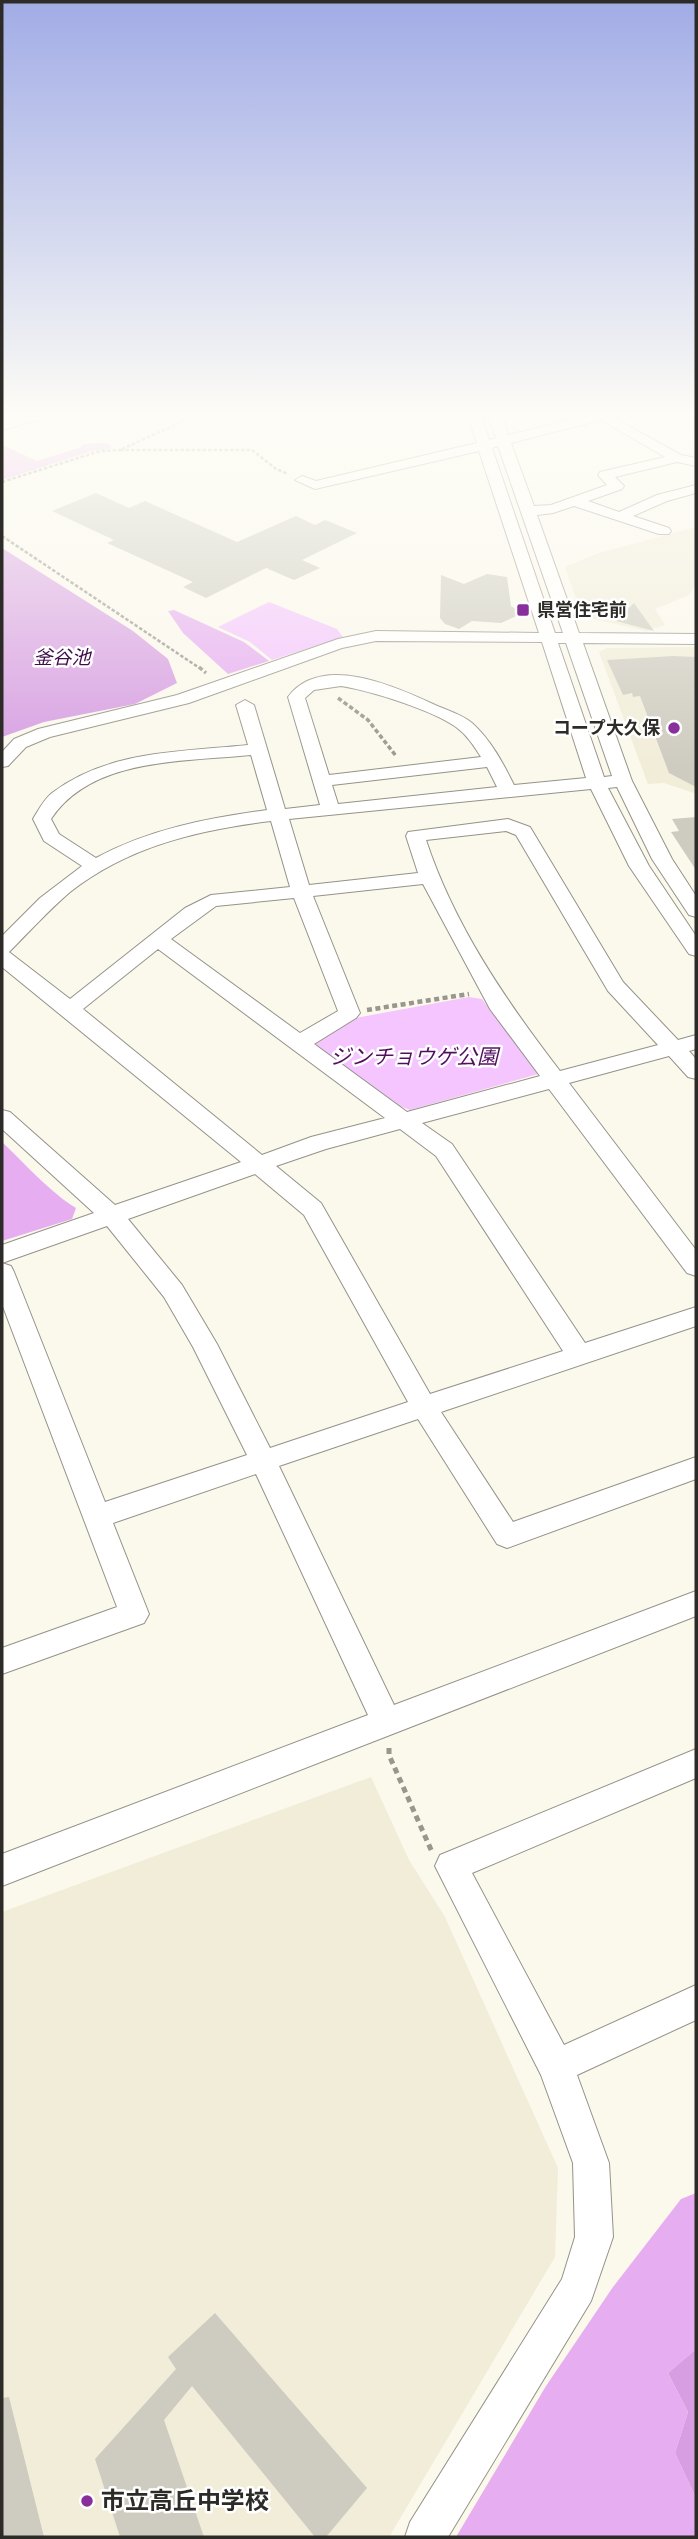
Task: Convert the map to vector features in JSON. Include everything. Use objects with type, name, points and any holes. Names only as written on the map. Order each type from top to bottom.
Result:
[{"type":"street","points":[[513,529],[597,783],[639,866],[696,950]]},
{"type":"street","points":[[533,529],[623,781],[662,859],[696,911]]},
{"type":"street","points":[[659,529],[664,531]]},
{"type":"street","points":[[2,762],[20,743],[44,733],[183,699],[338,644],[376,636],[696,639]]},
{"type":"street","points":[[331,810],[296,696],[304,686],[318,682],[342,681],[372,686],[406,697],[461,723],[483,743],[508,791]]},
{"type":"street","points":[[246,705],[301,891],[349,1013],[298,1044]]},
{"type":"street","points":[[95,866],[51,837],[42,819],[56,798],[105,770],[131,762],[258,750]]},
{"type":"street","points":[[322,781],[493,761]]},
{"type":"street","points":[[2,948],[62,887],[95,866],[135,846],[169,834],[279,815],[623,781]]},
{"type":"street","points":[[696,1072],[615,986],[523,831],[508,825],[415,836],[429,878],[501,1009],[696,1267]]},
{"type":"street","points":[[70,1009],[192,912],[211,901],[429,878]]},
{"type":"street","points":[[159,940],[444,1150],[579,1355]]},
{"type":"street","points":[[2,957],[70,1009],[313,1209],[424,1407],[507,1536],[696,1468]]},
{"type":"street","points":[[2,1255],[319,1143],[696,1042]]},
{"type":"street","points":[[2,1117],[112,1216],[173,1292],[204,1344],[263,1461],[387,1722]]},
{"type":"street","points":[[2,1272],[134,1614],[2,1661]]},
{"type":"street","points":[[98,1516],[696,1316]]},
{"type":"street","points":[[2,1870],[696,1603]]},
{"type":"street","points":[[425,2537],[578,2288],[594,2237],[591,2162],[556,2067],[451,1866],[696,1763]]},
{"type":"street","points":[[556,2067],[696,2002]]},
{"type":"path","points":[[2,536],[173,648],[221,684]]},
{"type":"path","points":[[368,720],[405,770]]},
{"type":"path","points":[[349,1013],[491,990]]},
{"type":"path","points":[[387,1722],[390,1755],[433,1854],[451,1866]]},
{"type":"shaded area","points":[[687,529],[696,529],[696,583],[689,595],[655,609],[665,625],[646,631],[582,616],[565,567],[599,553]]},
{"type":"shaded area","points":[[174,610],[244,642],[269,661],[228,674],[183,633],[168,611]]},
{"type":"shaded area","name":"コープ大久保","points":[[696,647],[694,793],[664,783],[648,784],[599,652],[607,648]]},
{"type":"shaded area","points":[[2,1142],[47,1186],[76,1208],[72,1219],[2,1241]]},
{"type":"shaded area","points":[[371,1777],[409,1860],[445,1917],[558,2168],[555,2257],[389,2537],[2,2537],[2,1912]]},
{"type":"shaded area","points":[[696,2193],[696,2349],[668,2373],[688,2412],[675,2453],[696,2498],[696,2537],[456,2537],[546,2386],[613,2287],[681,2199]]},
{"type":"green space","points":[[269,602],[337,629],[343,637],[272,660],[250,642],[218,627]]},
{"type":"green space","name":"ジンチョウゲ公園","points":[[469,997],[482,999],[538,1074],[410,1110],[397,1105],[314,1047],[312,1040],[350,1019]]},
{"type":"water","name":"釜谷池","points":[[2,548],[133,631],[168,659],[177,683],[135,704],[44,722],[2,737]]},
{"type":"water","points":[[696,2349],[696,2498],[675,2453],[688,2412],[668,2373]]},
{"type":"building","points":[[92,529],[209,529],[237,542],[265,529],[348,529],[357,533],[302,560],[320,568],[294,580],[266,568],[206,598],[183,587],[193,582],[107,543],[114,540]]},
{"type":"building","points":[[487,574],[507,577],[511,606],[523,613],[501,623],[472,621],[459,629],[445,624],[440,618],[441,575],[464,584]]},
{"type":"building","points":[[634,603],[654,631],[616,621]]},
{"type":"building","name":"コープ大久保","points":[[696,657],[696,787],[669,773],[640,696],[633,697],[632,693],[623,695],[607,660]]},
{"type":"building","points":[[696,817],[696,870],[671,832],[679,831],[672,819]]},
{"type":"building","points":[[215,2313],[367,2488],[326,2537],[315,2537],[192,2386],[164,2420],[204,2537],[120,2537],[95,2459],[176,2369],[168,2357]]},
{"type":"building","points":[[9,2397],[44,2537],[2,2537],[2,2398]]},
{"type":"place","name":"県営住宅前","points":[[523,610]]},
{"type":"place","name":"コープ大久保","points":[[674,728]]},
{"type":"place","name":"市立高丘中学校","points":[[87,2501]]}]
